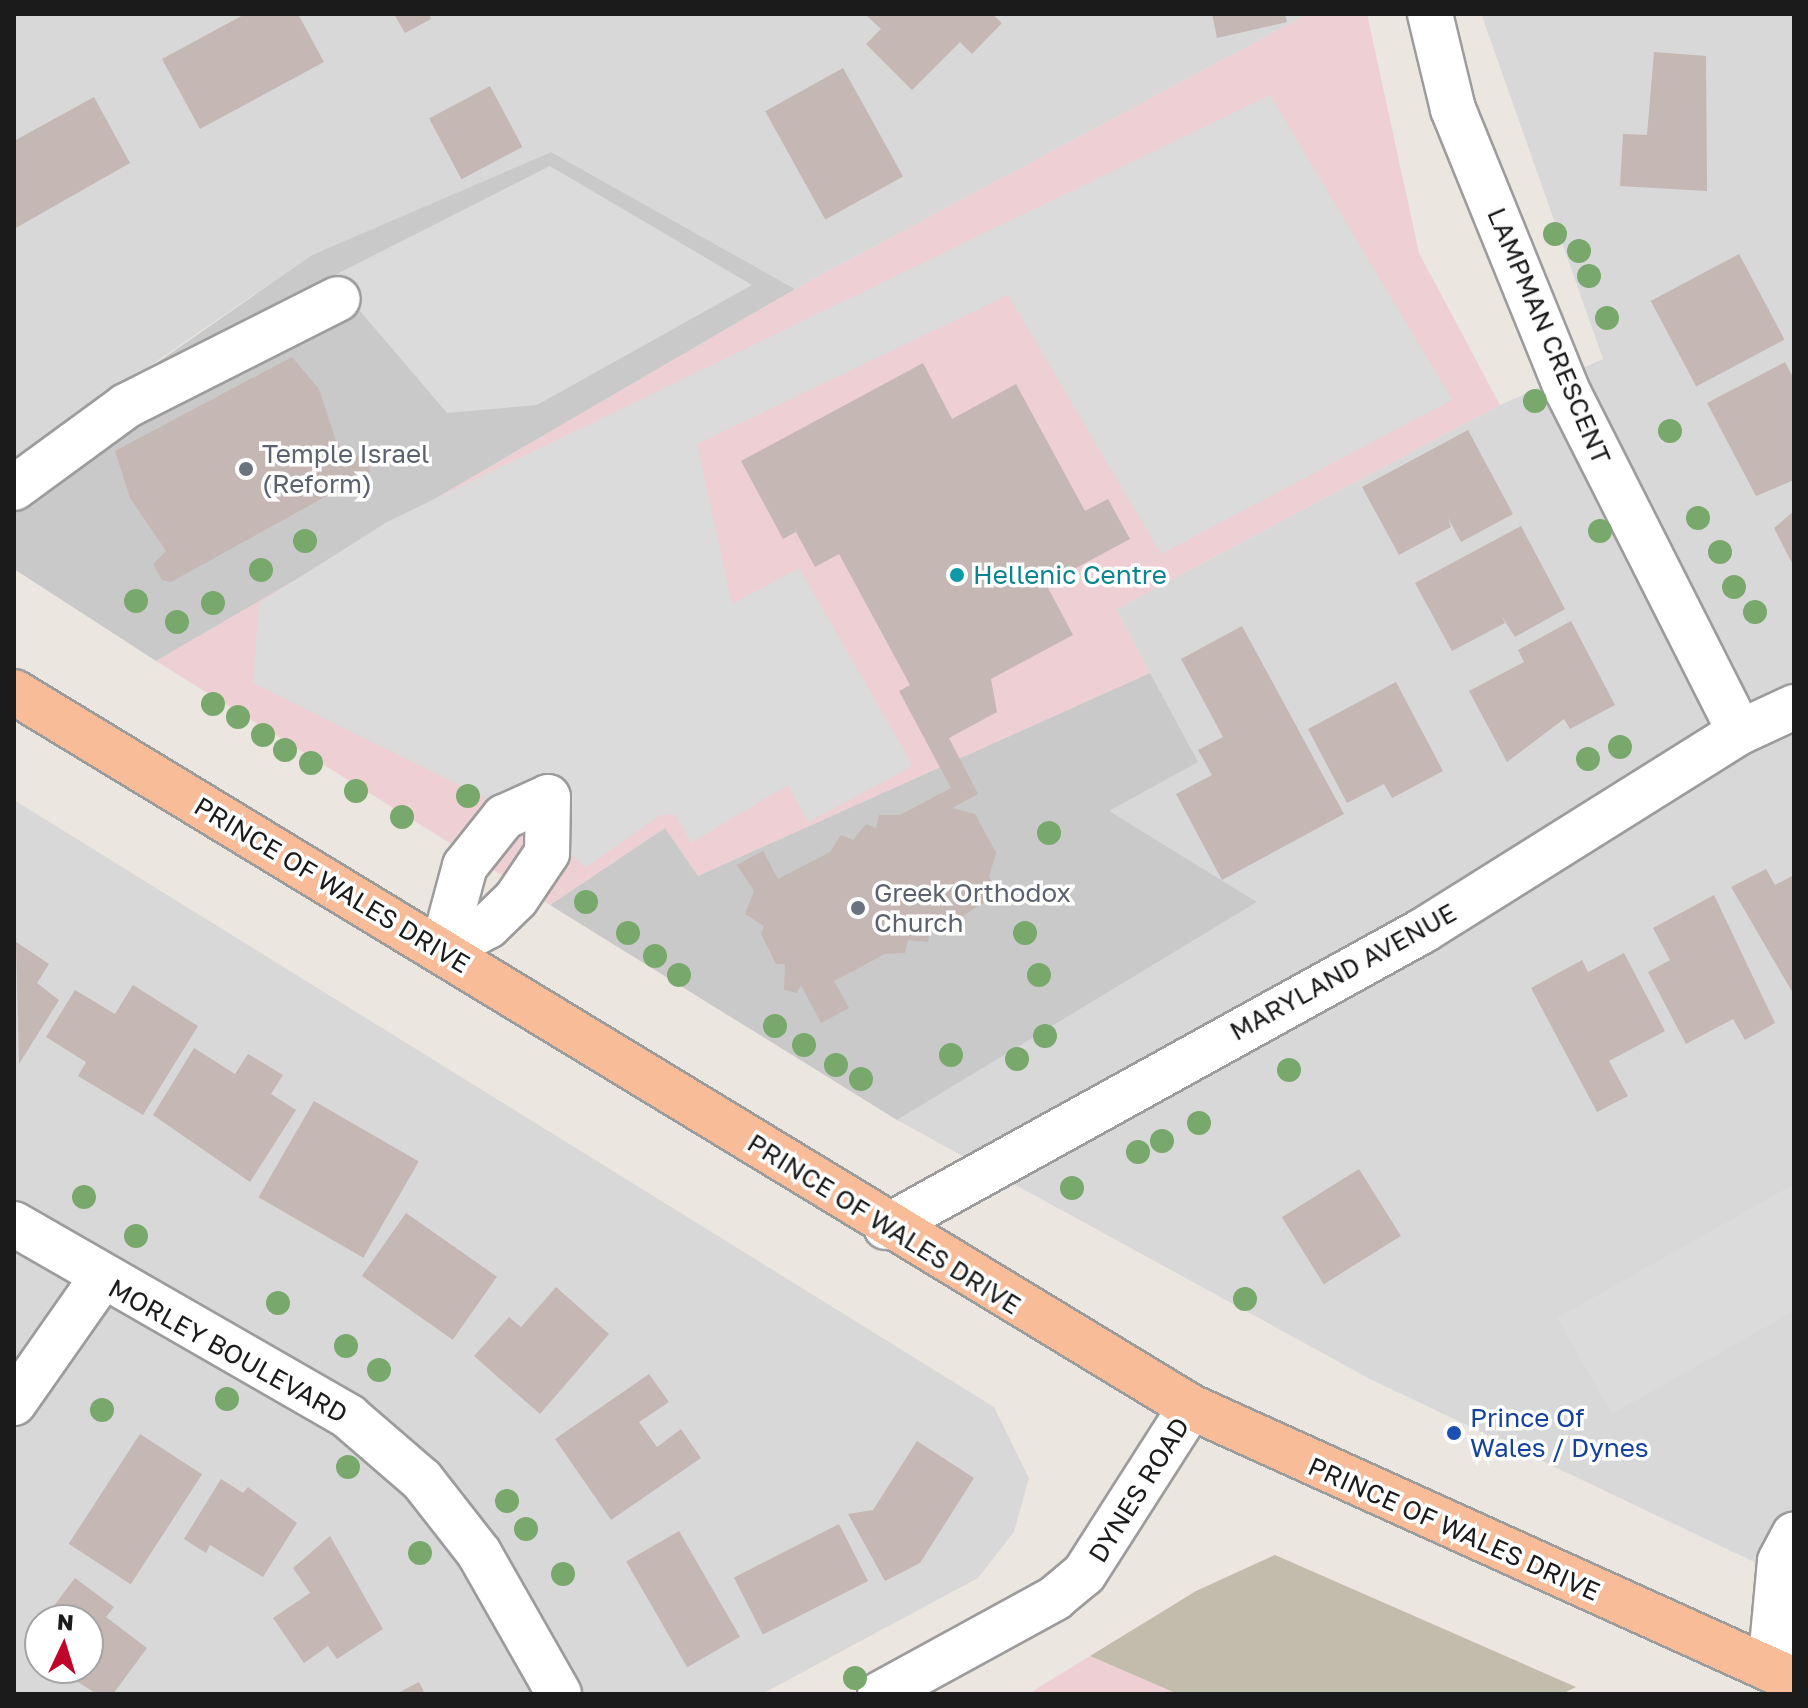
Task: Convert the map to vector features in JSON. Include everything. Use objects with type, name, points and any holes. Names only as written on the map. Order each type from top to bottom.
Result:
[{"type":"main road","name":"PRINCE OF WALES DRIVE","points":[[14,692],[442,951],[886,1227],[1191,1407],[1786,1664]]},
{"type":"street","name":"LAMPMAN CRESCENT","points":[[1430,14],[1453,109],[1567,390],[1740,732]]},
{"type":"street","points":[[14,488],[126,406],[338,299]]},
{"type":"street","name":"MARYLAND AVENUE","points":[[886,1227],[1424,930],[1740,732],[1794,707]]},
{"type":"street","name":"MORLEY BOULEVARD","points":[[14,1224],[100,1280],[349,1417],[422,1480],[479,1553],[559,1694]]},
{"type":"street","points":[[14,1403],[100,1280]]},
{"type":"street","name":"DYNES ROAD","points":[[880,1694],[1055,1598],[1084,1574],[1191,1407]]},
{"type":"street","points":[[1786,1664],[1780,1561],[1794,1535]]},
{"type":"shaded area","points":[[14,14],[1308,14],[795,289],[551,152],[312,255],[14,459]]},
{"type":"shaded area","points":[[1308,14],[1367,14],[1419,253],[1500,405],[1116,609],[1150,673],[698,876],[665,828],[550,905],[156,661],[795,289]]},
{"type":"shaded area","points":[[1475,14],[1794,14],[1794,1581],[1370,1379],[897,1120],[1257,902],[1108,811],[1197,762],[1116,609],[1500,405],[1603,359],[1482,16]]},
{"type":"shaded area","points":[[1270,95],[1452,400],[1161,554],[1008,295],[697,444],[732,604],[799,568],[913,766],[808,822],[788,785],[691,843],[675,815],[660,815],[585,868],[548,829],[253,683],[259,603],[387,522]]},
{"type":"shaded area","points":[[551,152],[795,289],[156,661],[14,569],[14,462],[312,255]]},
{"type":"shaded area","points":[[550,166],[752,285],[537,405],[447,413],[331,277]]},
{"type":"shaded area","points":[[1150,673],[1198,762],[1109,811],[1257,902],[897,1120],[550,905],[665,828],[698,876]]},
{"type":"shaded area","points":[[14,800],[994,1407],[1029,1478],[1014,1532],[978,1578],[762,1694],[14,1694]]},
{"type":"shaded area","points":[[1794,1184],[1794,1311],[1612,1414],[1557,1318]]},
{"type":"shaded area","points":[[1275,1555],[1576,1687],[1562,1694],[1178,1694],[1090,1656],[1196,1591]]},
{"type":"shaded area","points":[[1090,1656],[1178,1694],[1028,1694]]},
{"type":"building","points":[[245,14],[298,14],[324,62],[200,129],[162,59]]},
{"type":"building","points":[[394,14],[429,14],[431,19],[405,33]]},
{"type":"building","points":[[865,14],[992,14],[1002,23],[972,54],[960,42],[912,90],[866,44],[881,29]]},
{"type":"building","points":[[1212,14],[1285,14],[1287,22],[1217,38]]},
{"type":"building","points":[[1654,52],[1706,56],[1707,191],[1620,186],[1623,134],[1647,135]]},
{"type":"building","points":[[843,68],[903,176],[825,220],[765,111]]},
{"type":"building","points":[[490,86],[522,147],[461,179],[429,118]]},
{"type":"building","points":[[94,97],[130,163],[14,229],[14,141]]},
{"type":"building","points":[[1739,254],[1785,340],[1696,387],[1651,301]]},
{"type":"building","name":"Temple Israel (Reform)","points":[[292,357],[319,389],[336,441],[348,456],[367,455],[370,472],[171,582],[162,580],[153,564],[166,551],[130,498],[115,451]]},
{"type":"building","points":[[1785,362],[1794,379],[1794,480],[1756,496],[1707,403]]},
{"type":"building","name":"Hellenic Centre","points":[[923,363],[952,419],[1016,384],[1085,511],[1108,499],[1130,539],[1046,584],[1073,635],[991,679],[997,712],[949,738],[978,794],[952,808],[975,814],[996,853],[989,877],[998,893],[940,931],[930,929],[928,942],[908,940],[905,953],[885,954],[834,981],[849,1008],[821,1023],[801,985],[797,993],[784,990],[785,964],[776,964],[761,934],[764,926],[745,914],[754,891],[737,865],[763,851],[778,879],[830,852],[841,835],[853,840],[866,824],[876,828],[879,815],[900,815],[951,788],[899,691],[910,685],[839,554],[815,567],[796,532],[783,539],[741,461]]},
{"type":"building","points":[[1468,430],[1513,514],[1461,542],[1448,518],[1451,527],[1399,555],[1362,487]]},
{"type":"building","points":[[1794,511],[1794,567],[1774,528]]},
{"type":"building","points":[[1521,526],[1565,609],[1515,637],[1501,615],[1505,623],[1452,651],[1415,583]]},
{"type":"building","points":[[1571,621],[1615,705],[1570,729],[1564,719],[1507,762],[1469,691],[1524,662],[1518,650]]},
{"type":"building","points":[[1242,626],[1344,814],[1222,880],[1176,794],[1212,775],[1198,750],[1223,737],[1181,659]]},
{"type":"building","points":[[1396,682],[1443,771],[1392,798],[1384,784],[1347,803],[1308,729]]},
{"type":"building","points":[[1766,869],[1775,885],[1794,875],[1794,995],[1731,887]]},
{"type":"building","points":[[1714,895],[1775,1023],[1745,1040],[1733,1019],[1686,1044],[1648,972],[1670,960],[1653,928]]},
{"type":"building","points":[[16,942],[49,964],[37,983],[59,1000],[19,1064]]},
{"type":"building","points":[[1624,953],[1665,1031],[1609,1061],[1628,1096],[1597,1112],[1531,988],[1582,960],[1588,972]]},
{"type":"building","points":[[133,985],[198,1026],[143,1115],[78,1076],[86,1062],[46,1037],[75,990],[115,1014]]},
{"type":"building","points":[[194,1048],[235,1074],[248,1054],[283,1075],[271,1094],[296,1110],[250,1182],[153,1115]]},
{"type":"building","points":[[314,1101],[419,1162],[363,1258],[258,1197]]},
{"type":"building","points":[[1359,1169],[1401,1236],[1324,1284],[1282,1217]]},
{"type":"building","points":[[406,1213],[497,1277],[453,1340],[362,1276]]},
{"type":"building","points":[[556,1287],[609,1334],[540,1414],[474,1356],[509,1317],[521,1327]]},
{"type":"building","points":[[649,1374],[669,1402],[639,1422],[657,1447],[681,1429],[701,1458],[611,1520],[555,1439]]},
{"type":"building","points":[[140,1434],[202,1474],[131,1584],[69,1544]]},
{"type":"building","points":[[917,1441],[974,1478],[920,1563],[885,1581],[848,1514],[873,1510]]},
{"type":"building","points":[[221,1479],[243,1493],[248,1487],[297,1523],[263,1577],[210,1545],[206,1553],[184,1539]]},
{"type":"building","points":[[839,1524],[868,1581],[763,1635],[734,1578]]},
{"type":"building","points":[[679,1531],[740,1637],[687,1667],[626,1562]]},
{"type":"building","points":[[330,1536],[383,1629],[337,1659],[328,1646],[304,1663],[273,1618],[310,1593],[293,1568]]},
{"type":"building","points":[[75,1578],[114,1607],[106,1617],[147,1648],[113,1694],[97,1694],[81,1684],[104,1684],[104,1604],[55,1604]]},
{"type":"building","points":[[419,1682],[425,1694],[396,1694]]},
{"type":"place","name":"Temple Israel (Reform)","points":[[246,469]]},
{"type":"place","name":"Hellenic Centre","points":[[957,575]]},
{"type":"place","name":"Greek Orthodox Church","points":[[858,908]]},
{"type":"place","name":"Prince Of Wales / Dynes","points":[[1454,1433]]}]
